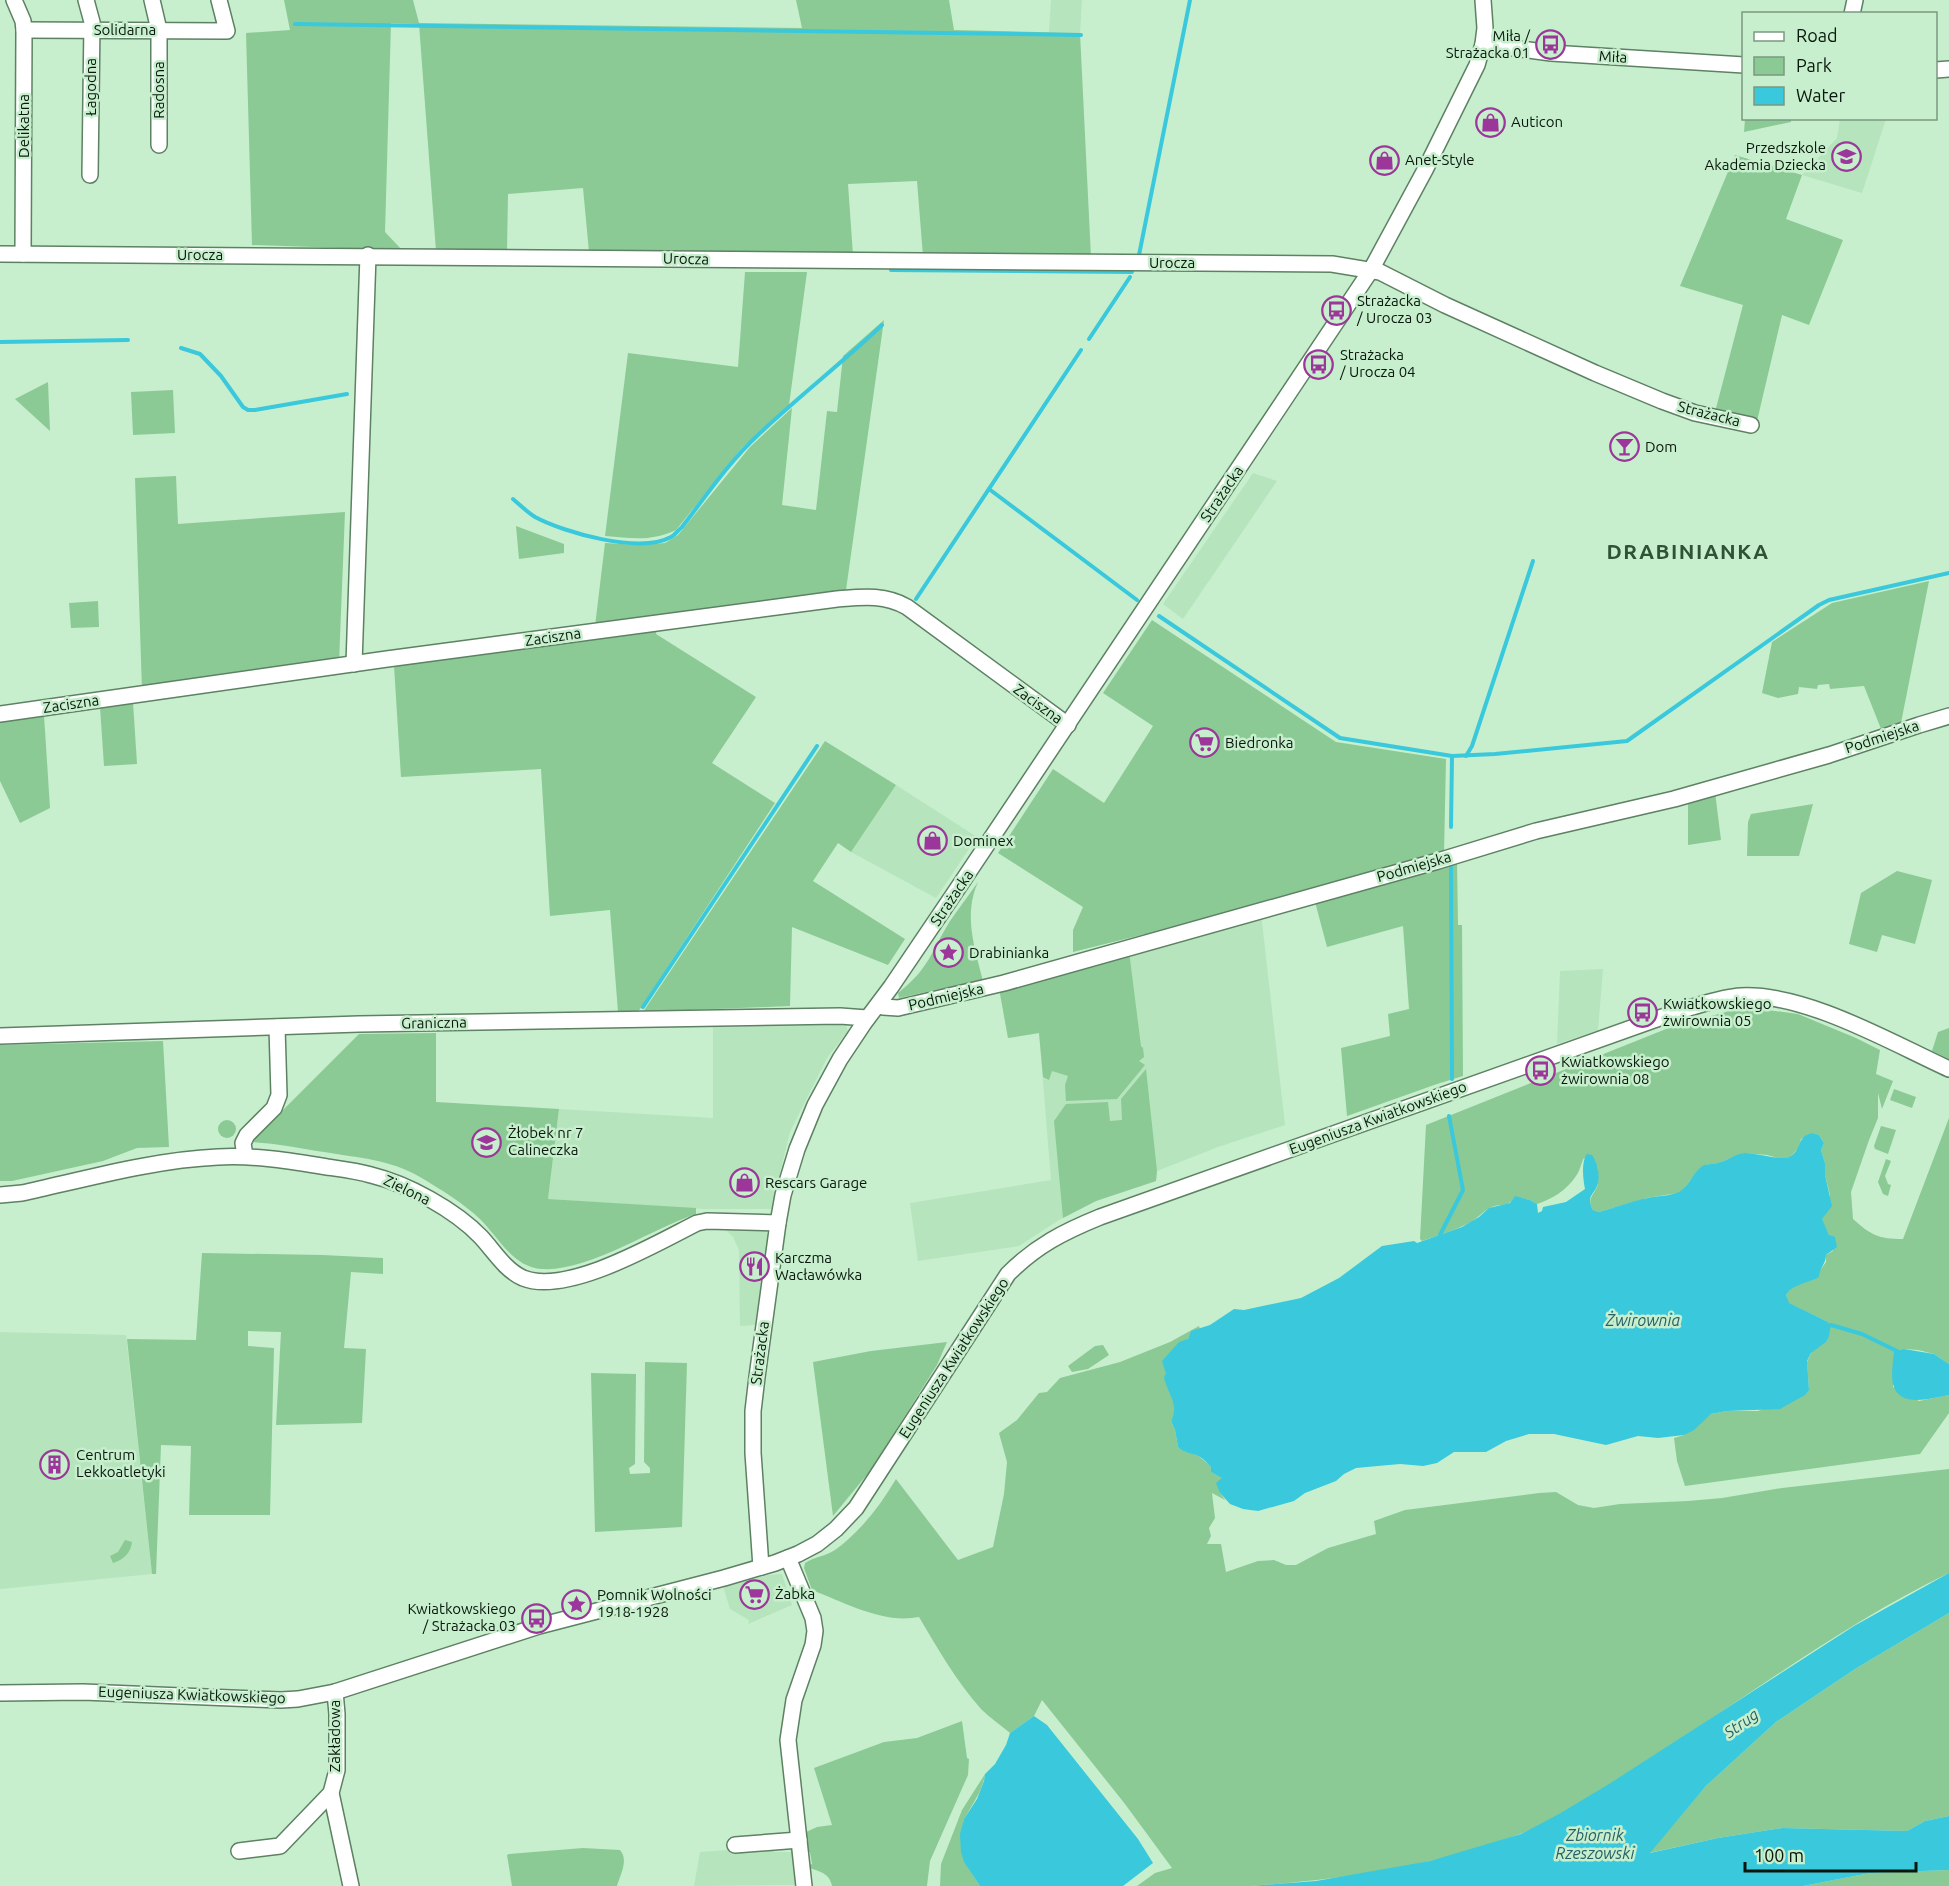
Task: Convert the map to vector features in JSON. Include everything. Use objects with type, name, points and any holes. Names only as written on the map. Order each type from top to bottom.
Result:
[{"type":"street","name":"Delikatna","points":[[14,0],[23,21],[24,30],[23,254]]},
{"type":"street","name":"Łagodna","points":[[86,0],[92,22],[90,175]]},
{"type":"street","name":"Radosna","points":[[152,0],[159,30],[159,145]]},
{"type":"street","name":"Solidarna","points":[[24,30],[227,32],[219,0]]},
{"type":"street","name":"Strażacka","points":[[761,1567],[753,1411],[783,1195],[794,1158],[815,1105],[840,1059],[867,1018],[1068,725],[1371,270],[1425,170],[1477,65],[1484,44],[1483,0]]},
{"type":"street","name":"Miła","points":[[1484,44],[1551,53],[1742,64]]},
{"type":"street","name":"Urocza","points":[[0,254],[1319,263],[1371,270]]},
{"type":"street","points":[[354,664],[368,255]]},
{"type":"street","name":"Strażacka","points":[[1371,270],[1380,272],[1445,305],[1627,387],[1695,413],[1751,425]]},
{"type":"street","name":"Zaciszna","points":[[0,714],[658,622],[869,596],[896,601],[907,607],[1068,725]]},
{"type":"street","name":"Podmiejska","points":[[878,1005],[898,1008],[1004,983],[1438,861],[1536,831],[1674,799],[1829,755],[1949,716]]},
{"type":"street","name":"Eugeniusza Kwiatkowskiego","points":[[0,1693],[61,1691],[280,1700],[335,1692],[539,1626],[724,1578],[788,1558],[817,1544],[847,1519],[1008,1274],[1033,1250],[1072,1228],[1644,1023],[1715,1000],[1740,996],[1755,997],[1781,1000],[1812,1008],[1949,1069]]},
{"type":"street","name":"Graniczna","points":[[0,1036],[277,1027],[828,1016],[867,1018]]},
{"type":"street","points":[[245,1156],[243,1143],[247,1135],[274,1108],[279,1095],[277,1027]]},
{"type":"street","name":"Zielona","points":[[0,1195],[22,1193],[180,1161],[216,1157],[245,1156],[314,1165],[368,1174],[402,1185],[470,1226],[510,1270],[523,1278],[537,1282],[578,1276],[607,1267],[697,1223],[707,1221],[778,1223]]},
{"type":"street","points":[[788,1558],[813,1618],[815,1631],[813,1645],[791,1712],[788,1740],[804,1886]]},
{"type":"street","name":"Zakładowa","points":[[335,1692],[337,1770],[331,1793],[351,1886]]},
{"type":"street","points":[[239,1851],[280,1846],[331,1793]]},
{"type":"street","points":[[735,1845],[799,1840]]},
{"type":"shaded area","points":[[1051,0],[1082,0],[1080,33],[1049,32]]},
{"type":"shaded area","name":"Przedszkole Akademia Dziecka","points":[[1840,120],[1886,120],[1862,193],[1802,175],[1837,138]]},
{"type":"shaded area","points":[[1253,473],[1277,481],[1183,619],[1163,604]]},
{"type":"shaded area","points":[[896,785],[977,837],[936,898],[851,852]]},
{"type":"shaded area","points":[[1261,913],[1285,1125],[1218,1147],[1157,1171],[1156,1181],[1096,1201],[1059,1220],[1019,1246],[918,1261],[910,1203],[1051,1180],[1039,1033],[1008,1038],[999,988]]},
{"type":"shaded area","points":[[1603,969],[1598,1030],[1557,1044],[1560,971]]},
{"type":"shaded area","points":[[846,1025],[848,1031],[827,1058],[790,1132],[771,1209],[703,1209],[548,1199],[559,1109],[713,1118],[713,1027]]},
{"type":"shaded area","points":[[718,1228],[762,1229],[768,1234],[755,1325],[740,1326],[739,1250],[733,1237],[726,1230]]},
{"type":"shaded area","points":[[0,1332],[126,1335],[152,1574],[0,1589]]},
{"type":"shaded area","points":[[782,1574],[792,1605],[748,1624],[749,1620],[730,1609],[723,1586],[759,1576]]},
{"type":"shaded area","points":[[773,1847],[774,1852],[793,1852],[796,1885],[694,1886],[700,1852]]},
{"type":"green space","points":[[284,0],[413,0],[419,23],[802,28],[796,0],[949,0],[954,30],[1080,33],[1091,257],[923,256],[917,181],[848,184],[853,255],[589,252],[583,188],[508,194],[507,251],[436,251],[419,24],[391,23],[385,232],[402,250],[252,245],[246,33],[290,30]]},
{"type":"green space","points":[[1745,120],[1791,120],[1791,122],[1744,132]]},
{"type":"green space","points":[[1735,155],[1802,175],[1786,219],[1843,240],[1809,325],[1782,315],[1757,421],[1715,412],[1743,305],[1680,286]]},
{"type":"green space","points":[[745,272],[807,272],[789,405],[742,448],[676,530],[649,538],[605,536],[628,353],[738,367]]},
{"type":"green space","points":[[884,320],[846,590],[595,626],[605,543],[640,545],[665,543],[678,535],[750,447],[792,408],[782,505],[816,510],[827,411],[837,412],[843,356]]},
{"type":"green space","points":[[48,382],[50,431],[15,399]]},
{"type":"green space","points":[[173,390],[175,433],[133,435],[131,392]]},
{"type":"green space","points":[[176,476],[178,524],[345,512],[339,663],[142,690],[135,478]]},
{"type":"green space","points":[[516,526],[564,544],[564,553],[519,559]]},
{"type":"green space","points":[[1929,581],[1900,728],[1883,734],[1864,686],[1830,689],[1829,684],[1818,685],[1817,689],[1799,687],[1798,694],[1778,698],[1762,693],[1772,642],[1832,603]]},
{"type":"green space","points":[[98,601],[99,627],[71,628],[69,603]]},
{"type":"green space","points":[[1152,620],[1336,742],[1446,759],[1444,854],[1140,941],[1145,934],[1073,952],[1073,930],[1083,907],[998,853],[1053,769],[1104,803],[1153,726],[1103,693]]},
{"type":"green space","points":[[657,627],[656,634],[756,697],[712,763],[775,803],[638,1012],[618,1012],[610,910],[550,916],[541,769],[401,777],[394,666]]},
{"type":"green space","points":[[133,702],[137,764],[104,766],[100,707]]},
{"type":"green space","points":[[44,715],[50,808],[20,823],[0,781],[0,720]]},
{"type":"green space","points":[[825,741],[896,785],[851,852],[838,843],[813,881],[905,939],[888,965],[792,927],[790,1006],[643,1012]]},
{"type":"green space","points":[[1715,792],[1721,840],[1688,845],[1688,799]]},
{"type":"green space","points":[[1813,804],[1799,856],[1747,856],[1748,822],[1751,814]]},
{"type":"green space","points":[[1457,859],[1458,925],[1462,925],[1463,1076],[1347,1116],[1341,1048],[1390,1036],[1388,1014],[1409,1009],[1403,926],[1327,947],[1314,898]]},
{"type":"green space","points":[[1897,871],[1932,880],[1915,944],[1882,935],[1877,952],[1849,944],[1861,893]]},
{"type":"green space","points":[[978,882],[971,907],[971,919],[974,944],[983,981],[899,998],[898,993],[923,968],[950,921]]},
{"type":"green space","points":[[1129,951],[1144,1057],[1139,1061],[1145,1065],[1117,1099],[1066,1101],[1065,1085],[1068,1076],[1052,1071],[1049,1080],[1043,1077],[1039,1033],[1008,1038],[999,988]]},
{"type":"green space","points":[[1760,1009],[1798,1014],[1880,1050],[1876,1074],[1893,1081],[1882,1109],[1878,1093],[1878,1118],[1851,1192],[1853,1219],[1870,1232],[1881,1237],[1903,1239],[1949,1118],[1949,1364],[1934,1354],[1918,1350],[1894,1350],[1893,1387],[1919,1401],[1949,1395],[1949,1413],[1920,1454],[1685,1486],[1677,1461],[1674,1438],[1684,1435],[1711,1414],[1727,1411],[1758,1411],[1809,1390],[1807,1362],[1826,1321],[1788,1303],[1786,1295],[1798,1284],[1813,1280],[1826,1262],[1826,1255],[1833,1251],[1829,1235],[1821,1219],[1830,1195],[1821,1150],[1824,1143],[1819,1135],[1813,1133],[1801,1139],[1798,1149],[1790,1157],[1782,1159],[1744,1153],[1719,1163],[1705,1165],[1678,1193],[1647,1198],[1599,1212],[1593,1210],[1590,1203],[1598,1185],[1597,1166],[1584,1158],[1579,1172],[1572,1181],[1564,1190],[1548,1199],[1537,1204],[1515,1197],[1509,1203],[1487,1209],[1465,1225],[1422,1241],[1420,1239],[1426,1125],[1671,1027],[1733,1010]]},
{"type":"green space","points":[[1949,1028],[1949,1059],[1932,1051],[1938,1032]]},
{"type":"green space","points":[[436,1033],[436,1102],[559,1109],[548,1199],[696,1208],[696,1214],[599,1257],[560,1268],[542,1269],[523,1263],[515,1257],[480,1219],[459,1202],[420,1177],[397,1166],[288,1146],[251,1142],[359,1034]]},
{"type":"green space","points":[[163,1041],[169,1147],[137,1148],[103,1161],[12,1181],[0,1181],[0,1045]]},
{"type":"green space","points":[[1146,1069],[1157,1171],[1156,1181],[1096,1201],[1063,1218],[1054,1121],[1066,1104],[1108,1102],[1110,1121],[1122,1120],[1121,1099]]},
{"type":"green space","points":[[1894,1089],[1916,1097],[1912,1108],[1890,1100]]},
{"type":"green space","points":[[223,1120],[231,1120],[236,1125],[234,1136],[223,1138],[218,1133],[218,1125]]},
{"type":"green space","points":[[1881,1126],[1896,1130],[1888,1154],[1875,1149],[1874,1146]]},
{"type":"green space","points":[[1886,1159],[1891,1161],[1885,1176],[1888,1184],[1891,1185],[1888,1196],[1883,1194],[1878,1182]]},
{"type":"green space","points":[[202,1253],[383,1258],[383,1274],[351,1272],[344,1348],[366,1349],[362,1423],[276,1425],[281,1332],[248,1331],[248,1346],[274,1348],[270,1515],[189,1515],[191,1446],[161,1445],[156,1574],[152,1574],[127,1339],[196,1340]]},
{"type":"green space","points":[[1199,1326],[1200,1329],[1191,1332],[1188,1339],[1163,1360],[1171,1395],[1174,1398],[1175,1413],[1171,1421],[1178,1447],[1200,1457],[1211,1467],[1211,1472],[1223,1478],[1220,1493],[1225,1500],[1212,1493],[1215,1518],[1209,1528],[1211,1536],[1207,1544],[1221,1544],[1226,1572],[1258,1561],[1274,1560],[1286,1565],[1296,1565],[1328,1548],[1376,1534],[1374,1521],[1405,1510],[1556,1492],[1578,1505],[1594,1508],[1620,1504],[1688,1501],[1949,1469],[1949,1573],[1829,1640],[1580,1803],[1520,1834],[1455,1855],[1421,1863],[1318,1880],[1250,1886],[1137,1886],[1155,1873],[1172,1868],[1125,1804],[1042,1700],[1034,1716],[1010,1733],[984,1712],[963,1687],[919,1617],[892,1618],[878,1615],[812,1590],[804,1568],[805,1563],[835,1550],[853,1535],[876,1509],[896,1479],[958,1560],[993,1547],[1004,1494],[1007,1462],[999,1433],[1017,1420],[1039,1393],[1047,1392],[1060,1378],[1120,1362],[1170,1342]]},
{"type":"green space","points":[[947,1342],[937,1365],[870,1471],[833,1516],[813,1362],[871,1351]]},
{"type":"green space","points":[[1103,1345],[1109,1355],[1088,1369],[1072,1372],[1068,1366],[1095,1346]]},
{"type":"green space","points":[[645,1362],[687,1363],[682,1527],[595,1532],[591,1373],[636,1374],[635,1464],[629,1468],[630,1474],[650,1473],[650,1468],[644,1462]]},
{"type":"green space","points":[[125,1540],[132,1542],[130,1550],[123,1558],[113,1563],[110,1556],[118,1552]]},
{"type":"green space","points":[[1949,1613],[1949,1816],[1925,1821],[1907,1831],[1782,1828],[1718,1838],[1649,1853],[1706,1786],[1776,1722],[1855,1669]]},
{"type":"green space","points":[[962,1721],[969,1759],[968,1775],[930,1861],[927,1886],[832,1886],[827,1876],[810,1868],[809,1865],[812,1864],[810,1852],[807,1853],[804,1833],[817,1827],[832,1825],[814,1768],[884,1742],[917,1738]]},
{"type":"green space","points":[[985,1774],[980,1791],[964,1821],[962,1835],[963,1857],[980,1886],[940,1886],[941,1864],[962,1810]]},
{"type":"green space","points":[[583,1848],[620,1850],[624,1863],[617,1886],[512,1886],[507,1855]]},
{"type":"green space","points":[[1949,1870],[1949,1886],[1803,1886],[1870,1873]]},
{"type":"water","name":"Żwirownia","points":[[1813,1133],[1819,1135],[1824,1143],[1821,1150],[1832,1206],[1822,1219],[1829,1235],[1835,1237],[1837,1247],[1826,1255],[1819,1277],[1797,1286],[1786,1295],[1789,1303],[1831,1325],[1826,1342],[1811,1353],[1807,1361],[1809,1390],[1805,1395],[1780,1409],[1727,1411],[1711,1414],[1694,1430],[1684,1435],[1658,1438],[1638,1436],[1606,1445],[1554,1434],[1529,1434],[1506,1441],[1486,1452],[1454,1452],[1437,1463],[1423,1466],[1400,1464],[1356,1468],[1336,1481],[1305,1493],[1294,1501],[1258,1511],[1230,1504],[1220,1493],[1216,1483],[1222,1478],[1211,1472],[1211,1467],[1202,1458],[1178,1447],[1171,1421],[1174,1404],[1164,1377],[1166,1374],[1162,1361],[1179,1342],[1188,1339],[1191,1331],[1210,1325],[1234,1309],[1244,1310],[1301,1298],[1339,1278],[1382,1246],[1414,1241],[1417,1243],[1462,1227],[1489,1208],[1510,1203],[1515,1196],[1537,1204],[1538,1213],[1543,1207],[1566,1202],[1585,1189],[1583,1166],[1587,1154],[1592,1155],[1598,1168],[1598,1183],[1590,1201],[1593,1210],[1599,1212],[1642,1199],[1679,1192],[1704,1165],[1721,1162],[1741,1154],[1789,1157],[1796,1151],[1804,1137]]},
{"type":"water","points":[[1904,1349],[1934,1354],[1949,1364],[1949,1395],[1917,1400],[1902,1397],[1896,1392],[1892,1376],[1894,1350]]},
{"type":"water","name":"Zbiornik Rzeszowski","points":[[1949,1573],[1949,1613],[1855,1669],[1776,1722],[1706,1786],[1650,1853],[1718,1838],[1782,1828],[1907,1831],[1925,1821],[1949,1816],[1949,1870],[1870,1873],[1803,1886],[1250,1886],[1316,1881],[1430,1861],[1521,1834],[1609,1784],[1854,1626]]},
{"type":"water","points":[[1034,1716],[1047,1725],[1138,1839],[1153,1863],[1123,1886],[980,1886],[964,1862],[960,1834],[964,1819],[977,1799],[985,1774],[995,1764],[1010,1733]]},
{"type":"waterway","points":[[1139,255],[1190,0]]},
{"type":"waterway","points":[[295,24],[1081,35]]},
{"type":"waterway","points":[[891,270],[1132,272]]},
{"type":"waterway","points":[[1089,339],[1130,277]]},
{"type":"waterway","points":[[513,499],[535,517],[583,535],[641,543],[657,542],[671,537],[682,527],[747,445],[882,325]]},
{"type":"waterway","points":[[0,342],[128,340]]},
{"type":"waterway","points":[[181,348],[200,354],[221,376],[243,407],[248,410],[347,394]]},
{"type":"waterway","points":[[916,599],[1081,350]]},
{"type":"waterway","points":[[989,489],[1137,600]]},
{"type":"waterway","points":[[1466,756],[1472,746],[1533,561]]},
{"type":"waterway","points":[[1451,827],[1452,756],[1627,741],[1819,605],[1829,600],[1949,573]]},
{"type":"waterway","points":[[1159,616],[1340,738],[1452,756]]},
{"type":"waterway","points":[[643,1007],[817,746]]},
{"type":"waterway","points":[[1451,865],[1452,1079]]},
{"type":"waterway","points":[[1440,1235],[1463,1190],[1449,1116]]},
{"type":"waterway","points":[[1831,1325],[1862,1334],[1897,1351]]},
{"type":"place","name":"Miła / Strażacka 01","points":[[1551,45]]},
{"type":"place","name":"Auticon","points":[[1490,122]]},
{"type":"place","name":"Przedszkole Akademia Dziecka","points":[[1847,157]]},
{"type":"place","name":"Anet-Style","points":[[1384,160]]},
{"type":"place","name":"Strażacka / Urocza 03","points":[[1336,310]]},
{"type":"place","name":"Strażacka / Urocza 04","points":[[1319,364]]},
{"type":"place","name":"Dom","points":[[1624,447]]},
{"type":"place","name":"Biedronka","points":[[1204,743]]},
{"type":"place","name":"Dominex","points":[[932,841]]},
{"type":"place","name":"Drabinianka","points":[[948,953]]},
{"type":"place","name":"Kwiatkowskiego żwirownia 05","points":[[1642,1013]]},
{"type":"place","name":"Kwiatkowskiego żwirownia 08","points":[[1540,1071]]},
{"type":"place","name":"Żłobek nr 7 Calineczka","points":[[487,1142]]},
{"type":"place","name":"Rescars Garage","points":[[744,1183]]},
{"type":"place","name":"Karczma Wacławówka","points":[[754,1267]]},
{"type":"place","name":"Centrum Lekkoatletyki","points":[[55,1464]]},
{"type":"place","name":"Żabka","points":[[754,1594]]},
{"type":"place","name":"Pomnik Wolności 1918-1928","points":[[576,1604]]},
{"type":"place","name":"Kwiatkowskiego / Strażacka 03","points":[[537,1618]]},
{"type":"district","name":"DRABINIANKA","points":[[1688,552]]},
{"type":"water label","name":"Strug","points":[[1741,1723]]}]
